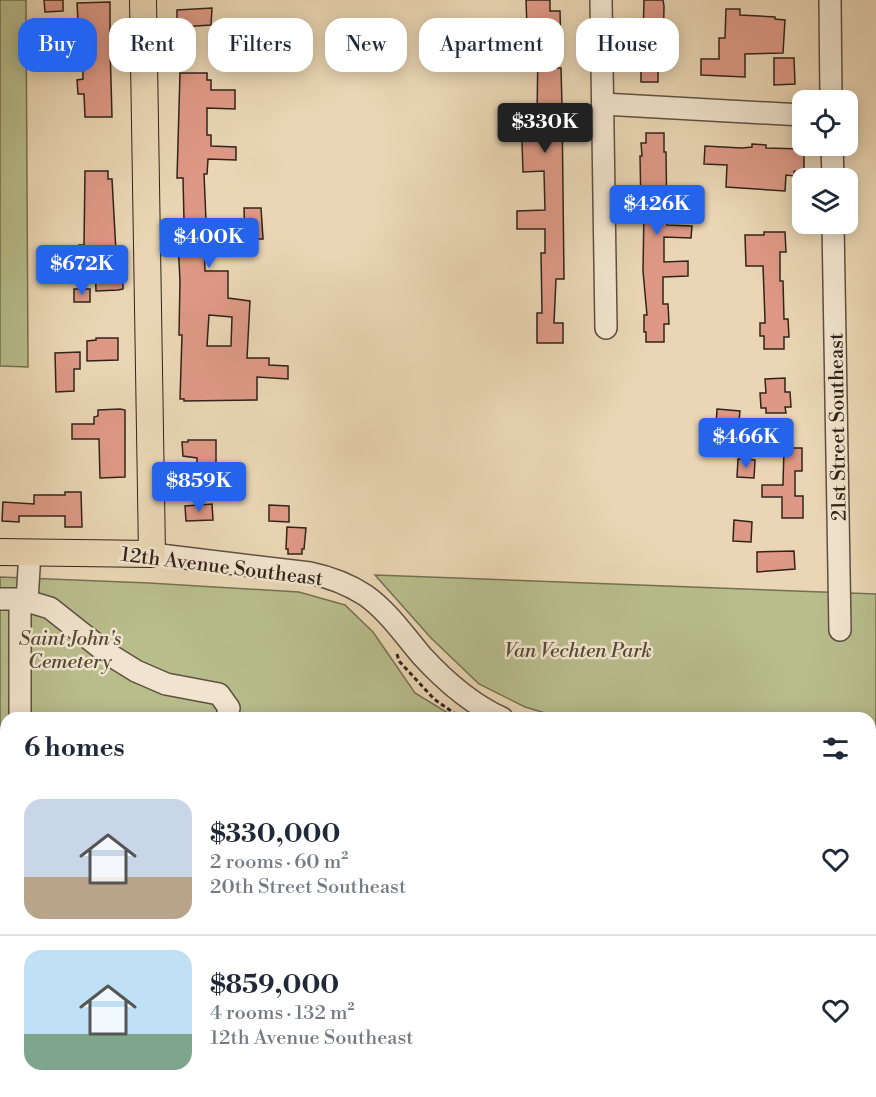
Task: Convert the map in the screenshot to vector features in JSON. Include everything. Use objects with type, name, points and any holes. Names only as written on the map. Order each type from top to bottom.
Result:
[{"type":"main road","points":[[143,0],[153,554]]},
{"type":"main road","name":"12th Avenue Southeast","points":[[0,552],[153,554]]},
{"type":"street","points":[[601,0],[606,328]]},
{"type":"street","points":[[830,0],[831,90]]},
{"type":"street","points":[[603,104],[792,114]]},
{"type":"street","name":"21st Street Southeast","points":[[833,234],[840,630]]},
{"type":"street","points":[[20,712],[16,600],[30,552]]},
{"type":"street","name":"12th Avenue Southeast","points":[[153,554],[309,573],[328,577],[349,586],[381,608],[422,656],[459,691],[492,712]]},
{"type":"street","points":[[16,600],[50,608],[107,653],[136,671],[166,684],[219,694],[229,708],[229,712]]},
{"type":"path","points":[[396,652],[399,661],[434,699],[452,712]]},
{"type":"green space","points":[[0,0],[26,0],[26,18],[18,18],[18,72],[26,72],[28,367],[0,366]]},
{"type":"green space","name":"Van Vechten Park","points":[[375,575],[876,594],[876,712],[542,712],[525,707],[479,684],[431,638]]},
{"type":"green space","name":"Saint John's Cemetery","points":[[0,577],[299,592],[345,605],[373,632],[415,693],[446,712],[0,712]]},
{"type":"building","points":[[44,0],[63,0],[63,11],[45,12]]},
{"type":"building","points":[[526,0],[550,0],[550,11],[560,11],[560,18],[527,18]]},
{"type":"building","points":[[644,0],[663,0],[664,18],[644,18]]},
{"type":"building","points":[[110,2],[109,72],[112,117],[85,117],[84,94],[78,94],[77,80],[83,79],[83,72],[97,72],[97,18],[78,18],[77,3]]},
{"type":"building","points":[[212,8],[211,18],[208,18],[208,25],[196,26],[196,18],[177,18],[177,10]]},
{"type":"building","points":[[726,9],[740,9],[740,15],[775,17],[775,19],[785,20],[783,53],[745,54],[745,77],[701,75],[701,59],[719,59],[719,38],[725,38]]},
{"type":"building","points":[[774,58],[794,58],[795,84],[774,85]]},
{"type":"building","points":[[538,72],[561,72],[564,279],[556,279],[554,323],[563,323],[563,343],[537,343],[537,313],[542,313],[541,253],[545,253],[545,229],[517,229],[517,211],[545,210],[544,171],[523,172],[522,141],[517,141],[519,116],[537,116]]},
{"type":"building","points":[[641,72],[658,72],[658,82],[641,82]]},
{"type":"building","points":[[180,73],[207,73],[207,80],[211,80],[211,90],[235,90],[235,109],[207,108],[207,135],[211,135],[211,146],[236,147],[236,160],[208,159],[207,174],[204,174],[206,221],[209,221],[210,242],[204,242],[205,271],[228,271],[228,298],[250,301],[247,358],[269,358],[269,365],[288,366],[288,379],[257,377],[257,400],[184,401],[180,399],[182,335],[179,335],[180,281],[177,223],[184,221],[183,178],[177,178]],"holes":[[[209,315],[232,317],[231,346],[207,346]]]},
{"type":"building","points":[[646,133],[664,133],[667,225],[692,226],[691,238],[664,237],[664,262],[688,261],[688,276],[663,277],[663,304],[668,304],[669,324],[664,324],[664,342],[646,342],[646,332],[644,332],[644,315],[647,315],[643,271],[644,208],[641,208],[640,156],[642,156],[641,143],[646,143]]},
{"type":"building","points":[[752,144],[766,145],[766,148],[792,149],[792,156],[804,156],[804,168],[792,168],[792,176],[786,175],[785,191],[726,187],[727,165],[704,164],[705,146],[752,147]]},
{"type":"building","points":[[85,171],[108,171],[108,179],[112,179],[117,270],[123,270],[123,289],[96,291],[95,259],[80,260],[79,245],[84,245]]},
{"type":"building","points":[[244,208],[261,208],[263,239],[245,239]]},
{"type":"building","points":[[764,232],[785,232],[786,252],[780,252],[780,281],[783,281],[784,319],[788,319],[789,337],[784,337],[784,349],[764,349],[764,336],[760,336],[760,323],[765,323],[763,266],[746,266],[745,235],[764,235]]},
{"type":"building","points":[[74,289],[90,289],[90,302],[74,302]]},
{"type":"building","points":[[96,338],[118,338],[118,360],[87,361],[87,341],[96,340]]},
{"type":"building","points":[[80,352],[80,369],[74,369],[74,391],[56,392],[55,353]]},
{"type":"building","points":[[785,378],[785,392],[790,392],[791,407],[785,407],[786,413],[766,413],[766,408],[761,408],[760,393],[766,393],[765,379]]},
{"type":"building","points":[[717,409],[740,411],[738,430],[716,427]]},
{"type":"building","points":[[98,410],[125,410],[125,477],[100,478],[99,439],[72,439],[72,424],[94,424],[94,417],[98,416]]},
{"type":"building","points":[[188,440],[216,440],[216,469],[197,469],[197,458],[183,456],[182,442],[188,442]]},
{"type":"building","points":[[784,448],[802,448],[802,471],[795,471],[795,496],[803,496],[803,518],[782,518],[782,497],[762,497],[762,485],[783,485]]},
{"type":"building","points":[[738,459],[755,460],[754,478],[737,477]]},
{"type":"building","points":[[221,468],[239,468],[239,487],[220,487]]},
{"type":"building","points":[[65,492],[81,492],[82,527],[65,527],[65,516],[19,516],[19,522],[2,521],[3,502],[34,504],[34,495],[65,495]]},
{"type":"building","points":[[212,504],[213,520],[186,521],[185,506]]},
{"type":"building","points":[[269,505],[289,506],[289,522],[269,521]]},
{"type":"building","points":[[734,520],[752,522],[751,542],[733,541]]},
{"type":"building","points":[[287,527],[306,528],[302,554],[288,554],[288,549],[286,549]]},
{"type":"building","points":[[794,551],[795,569],[757,572],[757,552]]}]
